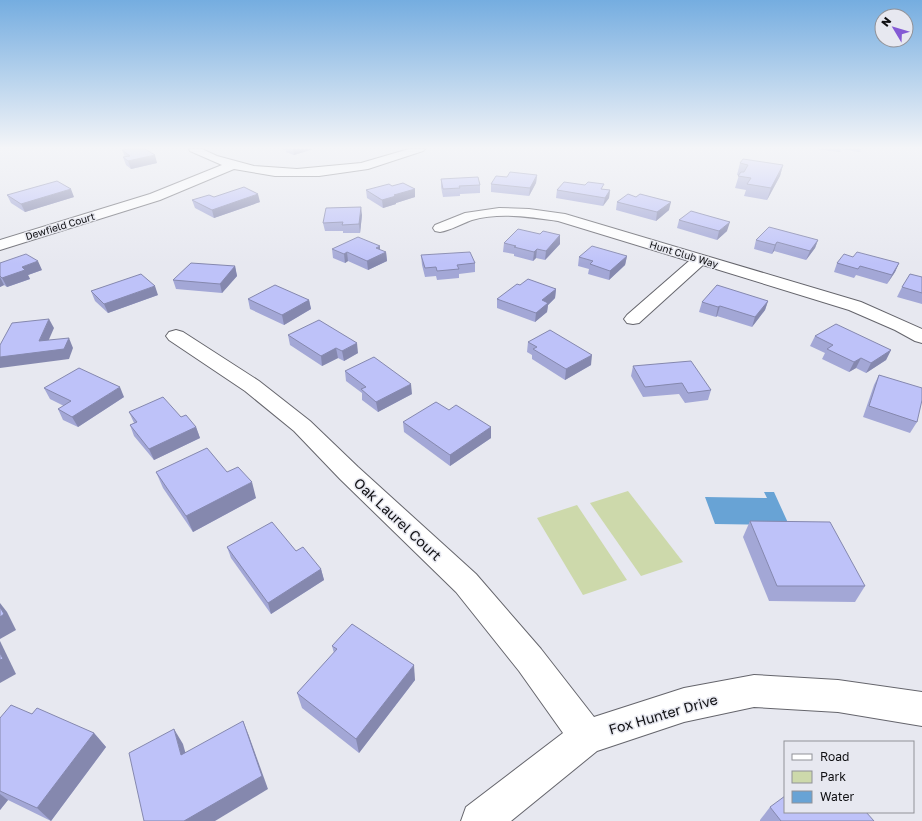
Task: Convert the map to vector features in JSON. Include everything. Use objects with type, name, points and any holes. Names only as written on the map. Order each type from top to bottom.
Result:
[{"type":"street","name":"Dewfield Court","points":[[0,245],[155,197],[178,187]]},
{"type":"street","name":"Hunt Club Way","points":[[440,228],[457,219],[480,213],[507,212],[538,214],[580,223],[855,306],[896,323],[922,337]]},
{"type":"street","points":[[633,319],[701,259]]},
{"type":"street","name":"Oak Laurel Court","points":[[176,336],[252,386],[302,426],[349,473],[466,583],[530,660],[587,737]]},
{"type":"street","name":"Fox Hunter Drive","points":[[480,821],[587,737],[684,705],[754,691],[838,696],[922,709]]},
{"type":"green space","points":[[628,491],[683,562],[641,576],[590,503]]},
{"type":"green space","points":[[577,505],[627,580],[583,595],[537,518]]},
{"type":"water","points":[[764,492],[774,492],[789,525],[715,524],[705,497],[767,498]]},
{"type":"building","points":[[34,187],[68,187],[71,189],[21,204],[7,195]]},
{"type":"building","points":[[243,187],[258,194],[212,210],[192,200],[209,195],[214,197]]},
{"type":"building","points":[[376,187],[412,187],[415,189],[382,200],[366,190]]},
{"type":"building","points":[[443,187],[460,188],[443,189]]},
{"type":"building","points":[[559,187],[602,187],[601,189],[610,190],[605,198],[557,190]]},
{"type":"building","points":[[628,194],[636,197],[640,194],[671,202],[657,212],[617,202]]},
{"type":"building","points":[[361,207],[359,224],[342,225],[343,222],[323,223],[326,208]]},
{"type":"building","points":[[691,211],[730,222],[719,231],[679,220]]},
{"type":"building","points":[[769,227],[818,240],[810,251],[777,242],[775,245],[756,240]]},
{"type":"building","points":[[518,229],[540,234],[543,231],[560,235],[546,251],[537,249],[534,252],[504,243]]},
{"type":"building","points":[[358,237],[380,246],[376,248],[386,252],[367,261],[347,252],[344,254],[332,249]]},
{"type":"building","points":[[592,246],[627,256],[610,271],[590,264],[593,261],[579,257]]},
{"type":"building","points":[[470,252],[475,263],[457,265],[459,269],[437,271],[436,267],[425,268],[421,255]]},
{"type":"building","points":[[857,252],[899,263],[892,275],[860,266],[858,269],[837,263],[844,254],[853,257]]},
{"type":"building","points":[[26,254],[38,261],[22,267],[25,270],[2,278],[0,276],[0,263]]},
{"type":"building","points":[[191,263],[235,266],[220,284],[173,280]]},
{"type":"building","points":[[141,274],[155,286],[104,304],[91,291]]},
{"type":"building","points":[[910,274],[922,277],[922,293],[902,287]]},
{"type":"building","points":[[528,279],[556,289],[542,300],[548,303],[536,313],[497,299],[517,284],[520,285]]},
{"type":"building","points":[[275,285],[309,300],[282,315],[248,299]]},
{"type":"building","points":[[717,285],[768,301],[755,317],[702,302]]},
{"type":"building","points":[[49,319],[39,341],[69,338],[64,349],[0,357],[0,345],[12,323]]},
{"type":"building","points":[[319,320],[357,343],[342,351],[336,348],[321,356],[288,335]]},
{"type":"building","points":[[836,324],[891,350],[871,363],[861,358],[854,362],[827,349],[833,345],[815,336]]},
{"type":"building","points":[[550,330],[592,355],[566,369],[533,349],[537,347],[528,342]]},
{"type":"building","points":[[374,357],[411,384],[376,402],[361,389],[366,387],[345,371]]},
{"type":"building","points":[[691,361],[711,390],[688,393],[682,383],[645,387],[633,366]]},
{"type":"building","points":[[79,368],[120,387],[72,417],[58,409],[71,401],[44,388]]},
{"type":"building","points":[[879,375],[922,388],[922,400],[917,422],[869,406]]},
{"type":"building","points":[[163,397],[181,417],[186,415],[196,427],[149,449],[130,425],[137,422],[129,412]]},
{"type":"building","points":[[436,402],[449,410],[456,405],[491,427],[450,455],[403,422]]},
{"type":"building","points":[[207,448],[227,472],[238,467],[252,482],[186,516],[156,472]]},
{"type":"building","points":[[750,521],[830,522],[865,586],[777,586]]},
{"type":"building","points":[[272,522],[296,551],[303,547],[321,569],[268,603],[227,547]]},
{"type":"building","points":[[0,607],[4,614],[0,617]]},
{"type":"building","points":[[352,624],[414,665],[356,739],[297,693],[337,649],[332,646]]},
{"type":"building","points":[[0,653],[3,659],[0,660]]},
{"type":"building","points":[[11,705],[32,714],[37,708],[94,733],[37,808],[0,791],[0,718]]},
{"type":"building","points":[[243,721],[262,776],[184,821],[144,821],[129,753],[174,729],[181,755]]},
{"type":"building","points":[[784,797],[784,813],[867,813],[874,821],[781,821],[770,807]]}]
